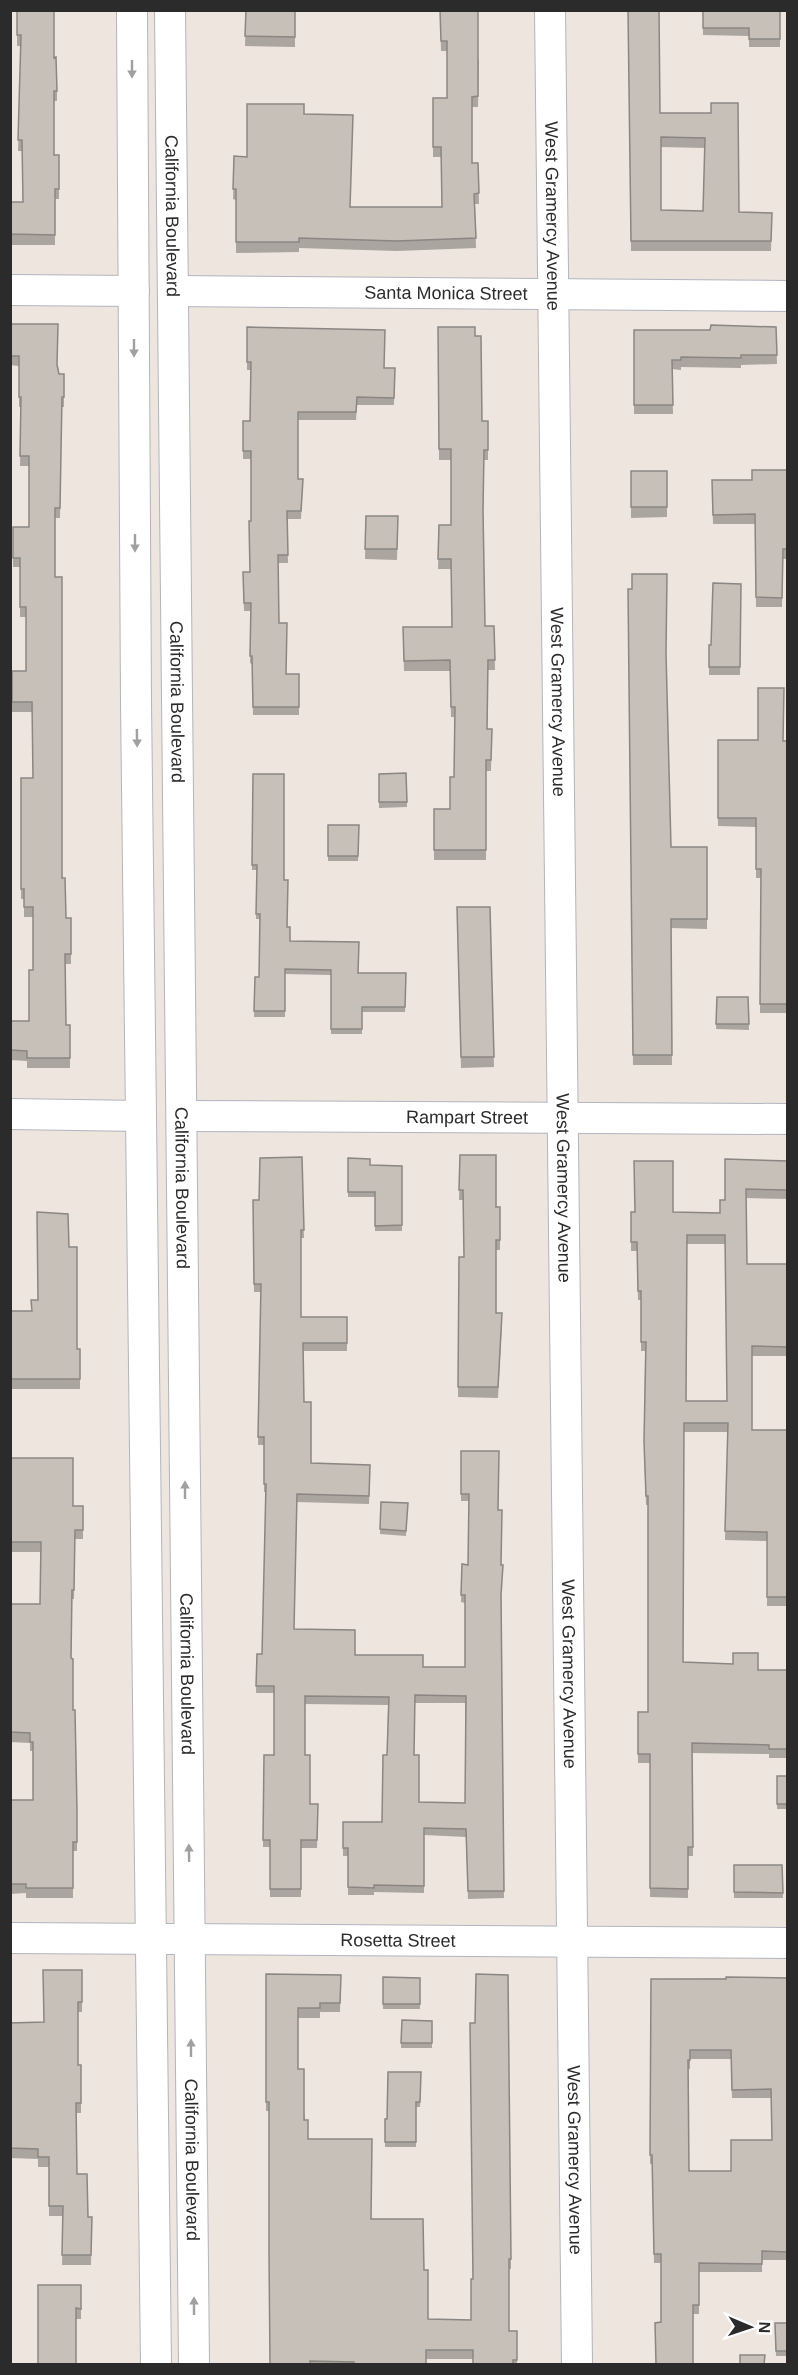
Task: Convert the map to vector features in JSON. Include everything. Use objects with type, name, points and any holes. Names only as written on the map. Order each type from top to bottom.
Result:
[{"type":"street","name":"California Boulevard","points":[[132,10],[136,702],[156,2364]]},
{"type":"street","name":"California Boulevard","points":[[170,10],[194,2364]]},
{"type":"street","name":"West Gramercy Avenue","points":[[550,10],[577,2364]]},
{"type":"street","points":[[10,290],[134,291],[145,312],[159,312],[174,291]]},
{"type":"street","name":"Santa Monica Street","points":[[174,291],[788,296]]},
{"type":"street","points":[[136,702],[176,701]]},
{"type":"street","points":[[10,1114],[141,1116],[156,1140],[167,1140],[183,1116]]},
{"type":"street","name":"Rampart Street","points":[[183,1116],[788,1119]]},
{"type":"street","points":[[147,1530],[185,1530]]},
{"type":"street","name":"Rosetta Street","points":[[10,1938],[788,1943]]},
{"type":"building","points":[[17,10],[54,10],[57,91],[54,91],[54,155],[59,155],[59,189],[55,189],[55,235],[10,234],[10,202],[23,202],[22,140],[18,140],[21,35],[17,35]]},
{"type":"building","points":[[246,10],[295,10],[295,37],[245,36]]},
{"type":"building","points":[[440,10],[478,10],[478,96],[472,97],[472,163],[478,163],[479,193],[474,194],[476,238],[397,241],[299,238],[299,242],[236,242],[234,156],[247,157],[247,104],[304,104],[304,114],[353,115],[350,207],[442,207],[441,147],[433,147],[433,98],[447,98],[447,41],[441,41]]},
{"type":"building","points":[[628,10],[659,10],[660,113],[711,113],[711,103],[738,103],[739,212],[772,213],[771,241],[631,241]],"holes":[[[661,137],[705,138],[703,211],[661,210]]]},
{"type":"building","points":[[703,10],[780,10],[780,39],[749,39],[749,28],[703,28]]},
{"type":"building","points":[[10,324],[58,324],[57,365],[59,374],[64,374],[60,508],[55,508],[55,577],[62,577],[62,878],[65,878],[66,918],[71,918],[71,954],[65,954],[66,1025],[70,1025],[70,1058],[27,1058],[27,1051],[10,1050],[10,1021],[29,1021],[29,970],[33,970],[33,907],[24,907],[24,889],[21,889],[21,778],[33,778],[32,702],[12,702],[12,671],[26,671],[26,607],[20,607],[20,558],[13,558],[13,527],[29,527],[29,456],[20,456],[19,356],[10,356]]},
{"type":"building","points":[[711,325],[776,327],[777,355],[741,355],[741,358],[681,357],[681,360],[672,360],[673,405],[634,405],[634,330],[710,330]]},
{"type":"building","points":[[247,327],[385,330],[384,368],[395,368],[394,398],[357,397],[356,412],[298,412],[298,479],[303,479],[301,511],[287,511],[288,555],[278,555],[279,623],[287,623],[286,674],[299,674],[299,707],[253,707],[252,656],[250,656],[251,603],[244,603],[243,572],[250,572],[249,521],[251,521],[251,451],[243,451],[243,421],[250,421],[251,362],[247,362]]},
{"type":"building","points":[[438,327],[475,327],[475,336],[481,336],[482,421],[488,421],[488,450],[484,450],[483,510],[485,626],[494,626],[495,660],[488,660],[487,729],[492,729],[491,760],[486,760],[486,850],[434,850],[434,809],[450,809],[450,777],[454,777],[455,707],[451,707],[450,660],[404,661],[403,627],[452,627],[451,559],[438,559],[439,525],[451,525],[451,449],[439,449]]},
{"type":"building","points":[[752,470],[787,470],[788,549],[783,549],[782,598],[756,597],[755,514],[713,515],[712,480],[752,480]]},
{"type":"building","points":[[631,471],[667,471],[667,507],[631,507]]},
{"type":"building","points":[[366,516],[398,516],[397,549],[365,549]]},
{"type":"building","points":[[632,574],[667,574],[666,653],[671,847],[707,847],[707,919],[671,919],[672,1055],[633,1055],[628,589],[632,589]]},
{"type":"building","points":[[713,583],[741,584],[740,667],[709,667]]},
{"type":"building","points":[[758,688],[784,688],[783,741],[788,741],[788,1004],[760,1004],[761,869],[756,869],[756,818],[718,818],[718,740],[758,740]]},
{"type":"building","points":[[406,773],[407,802],[379,802],[379,774]]},
{"type":"building","points":[[253,774],[284,774],[284,880],[288,880],[287,927],[290,927],[290,941],[359,942],[358,973],[406,973],[405,1007],[362,1007],[362,1029],[331,1029],[331,970],[285,969],[285,1011],[254,1011],[255,977],[259,977],[260,914],[256,914],[257,865],[252,865]]},
{"type":"building","points":[[328,825],[359,825],[358,856],[328,856]]},
{"type":"building","points":[[457,907],[490,907],[494,1057],[461,1057]]},
{"type":"building","points":[[717,997],[748,997],[749,1024],[716,1024]]},
{"type":"building","points":[[460,1155],[496,1155],[496,1207],[500,1207],[500,1240],[496,1240],[496,1313],[502,1313],[498,1387],[458,1387],[459,1257],[464,1257],[463,1190],[459,1190]]},
{"type":"building","points":[[302,1157],[304,1230],[301,1230],[301,1317],[347,1317],[347,1343],[303,1343],[304,1402],[311,1402],[311,1463],[370,1465],[369,1496],[297,1494],[294,1629],[355,1630],[355,1655],[423,1655],[423,1667],[465,1667],[465,1595],[461,1595],[462,1564],[468,1565],[469,1494],[461,1494],[461,1451],[499,1451],[498,1510],[502,1510],[501,1565],[503,1565],[501,1595],[504,1891],[468,1891],[466,1829],[424,1828],[424,1886],[348,1887],[348,1848],[343,1848],[343,1822],[382,1822],[383,1755],[387,1755],[389,1697],[305,1696],[305,1755],[310,1755],[310,1804],[318,1804],[317,1840],[301,1840],[301,1889],[270,1889],[270,1840],[263,1840],[264,1755],[274,1755],[274,1686],[256,1686],[257,1654],[262,1654],[266,1484],[264,1484],[264,1437],[258,1437],[261,1284],[254,1284],[253,1200],[259,1200],[260,1158]],"holes":[[[415,1695],[466,1696],[465,1803],[419,1802],[419,1755],[414,1755]]]},
{"type":"building","points":[[348,1158],[370,1159],[370,1165],[402,1166],[402,1225],[375,1226],[375,1192],[348,1192]]},
{"type":"building","points":[[725,1159],[788,1161],[788,1190],[746,1189],[747,1264],[788,1264],[788,1347],[752,1346],[752,1430],[788,1430],[788,1597],[767,1597],[767,1532],[725,1531],[728,1423],[684,1423],[683,1662],[733,1664],[733,1653],[758,1653],[758,1670],[788,1670],[788,1749],[769,1749],[769,1745],[692,1743],[693,1847],[688,1847],[688,1889],[650,1888],[650,1754],[638,1754],[638,1712],[648,1712],[648,1496],[646,1496],[644,1441],[646,1342],[641,1342],[641,1291],[638,1291],[637,1242],[631,1242],[631,1212],[635,1212],[634,1161],[673,1161],[673,1212],[720,1213],[720,1200],[725,1200]],"holes":[[[687,1235],[725,1235],[727,1401],[686,1401]]]},
{"type":"building","points":[[37,1212],[68,1214],[69,1247],[77,1247],[77,1349],[80,1349],[80,1379],[10,1379],[10,1311],[32,1311],[31,1300],[38,1300]]},
{"type":"building","points":[[10,1458],[73,1458],[73,1506],[83,1506],[83,1530],[75,1530],[74,1590],[72,1590],[71,1658],[73,1659],[77,1810],[77,1842],[73,1842],[73,1888],[26,1888],[26,1884],[10,1884],[10,1800],[33,1800],[33,1742],[30,1742],[30,1733],[10,1732],[10,1604],[40,1604],[41,1542],[10,1542]]},
{"type":"building","points":[[381,1502],[408,1503],[406,1531],[380,1529]]},
{"type":"building","points":[[777,1776],[788,1776],[788,1804],[777,1804]]},
{"type":"building","points":[[734,1865],[782,1865],[783,1893],[734,1892]]},
{"type":"building","points":[[43,1970],[82,1970],[82,2002],[78,2002],[78,2065],[81,2065],[81,2103],[76,2103],[77,2174],[87,2174],[88,2217],[92,2217],[91,2255],[62,2255],[63,2206],[49,2206],[49,2157],[38,2157],[38,2149],[10,2148],[10,2023],[44,2022]]},
{"type":"building","points":[[266,1974],[341,1975],[340,2003],[320,2003],[320,2008],[298,2008],[298,2069],[304,2069],[304,2120],[308,2120],[308,2139],[372,2139],[371,2219],[423,2219],[424,2270],[428,2270],[428,2319],[471,2320],[471,2279],[473,2279],[470,2023],[475,2023],[476,1974],[508,1975],[511,2259],[509,2259],[509,2331],[517,2331],[517,2360],[513,2360],[513,2364],[473,2364],[473,2350],[426,2350],[426,2364],[354,2364],[354,2362],[310,2361],[310,2364],[270,2364]]},
{"type":"building","points":[[383,1977],[420,1978],[420,2004],[383,2004]]},
{"type":"building","points":[[726,1977],[788,1978],[788,2252],[762,2251],[762,2264],[699,2263],[699,2305],[693,2305],[693,2364],[656,2364],[655,2323],[661,2322],[661,2254],[654,2254],[652,2155],[650,2155],[651,1979],[726,1979]],"holes":[[[690,2050],[731,2050],[732,2090],[771,2089],[772,2140],[731,2140],[731,2171],[689,2171],[688,2060],[690,2060]]]},
{"type":"building","points":[[402,2020],[432,2021],[432,2043],[401,2043]]},
{"type":"building","points":[[388,2072],[421,2072],[420,2102],[416,2102],[416,2142],[385,2142]]},
{"type":"building","points":[[38,2285],[81,2285],[81,2309],[76,2308],[76,2364],[38,2364]]},
{"type":"building","points":[[775,2323],[788,2323],[788,2351],[776,2351]]},
{"type":"building","points":[[740,2355],[765,2355],[764,2364],[740,2364]]}]
